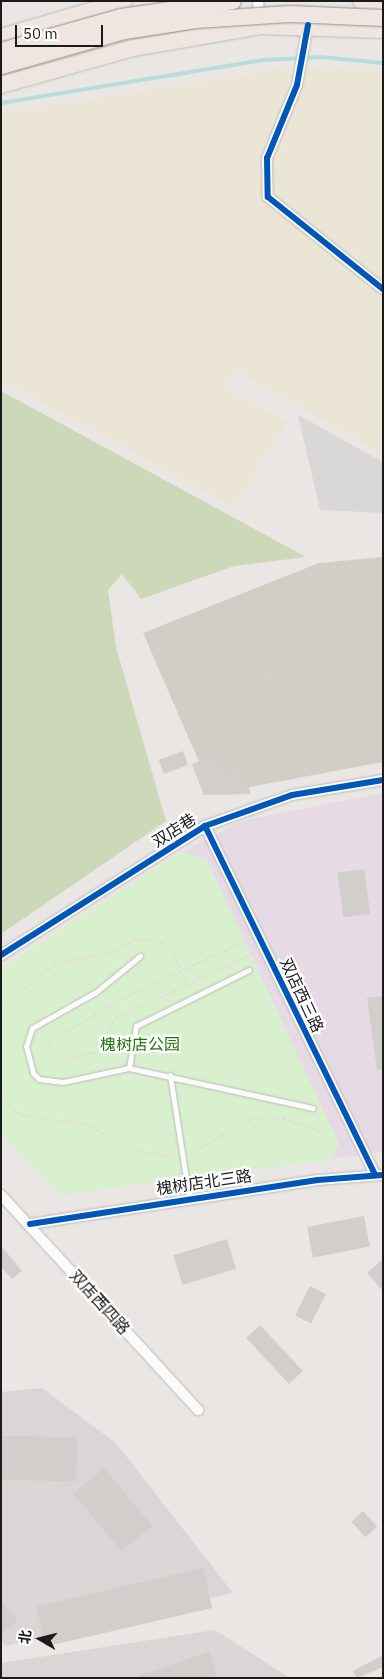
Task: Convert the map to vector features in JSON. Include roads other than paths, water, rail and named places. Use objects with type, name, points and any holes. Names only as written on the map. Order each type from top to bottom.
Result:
[{"type":"main road","points":[[1,37],[124,1]]},
{"type":"main road","points":[[1,51],[121,17],[233,1]]},
{"type":"main road","points":[[361,1],[383,3]]},
{"type":"main road","points":[[1,66],[125,31],[196,20],[290,14],[383,18]]},
{"type":"main road","points":[[1,85],[132,48],[260,26],[308,25],[383,30]]},
{"type":"street","points":[[258,1],[260,26]]},
{"type":"street","points":[[308,25],[302,64],[267,158],[268,197],[383,289]]},
{"type":"street","name":"双店巷","points":[[1,955],[205,826],[292,795],[383,780]]},
{"type":"street","name":"双店西三路","points":[[205,826],[264,948],[379,1175]]},
{"type":"street","name":"槐树店北三路","points":[[30,1224],[189,1198],[379,1175]]},
{"type":"street","name":"双店西四路","points":[[1,1195],[30,1224],[198,1410]]},
{"type":"lane","points":[[140,956],[96,992],[38,1024],[27,1036],[33,1073],[40,1079],[64,1082],[129,1068],[170,1075],[313,1108]]},
{"type":"lane","points":[[129,1068],[136,1026],[249,970]]},
{"type":"lane","points":[[170,1075],[189,1198]]},
{"type":"waterway","points":[[1,103],[265,60],[321,57],[383,63]]},
{"type":"park label","name":"槐树店公园","points":[[140,1044]]}]
